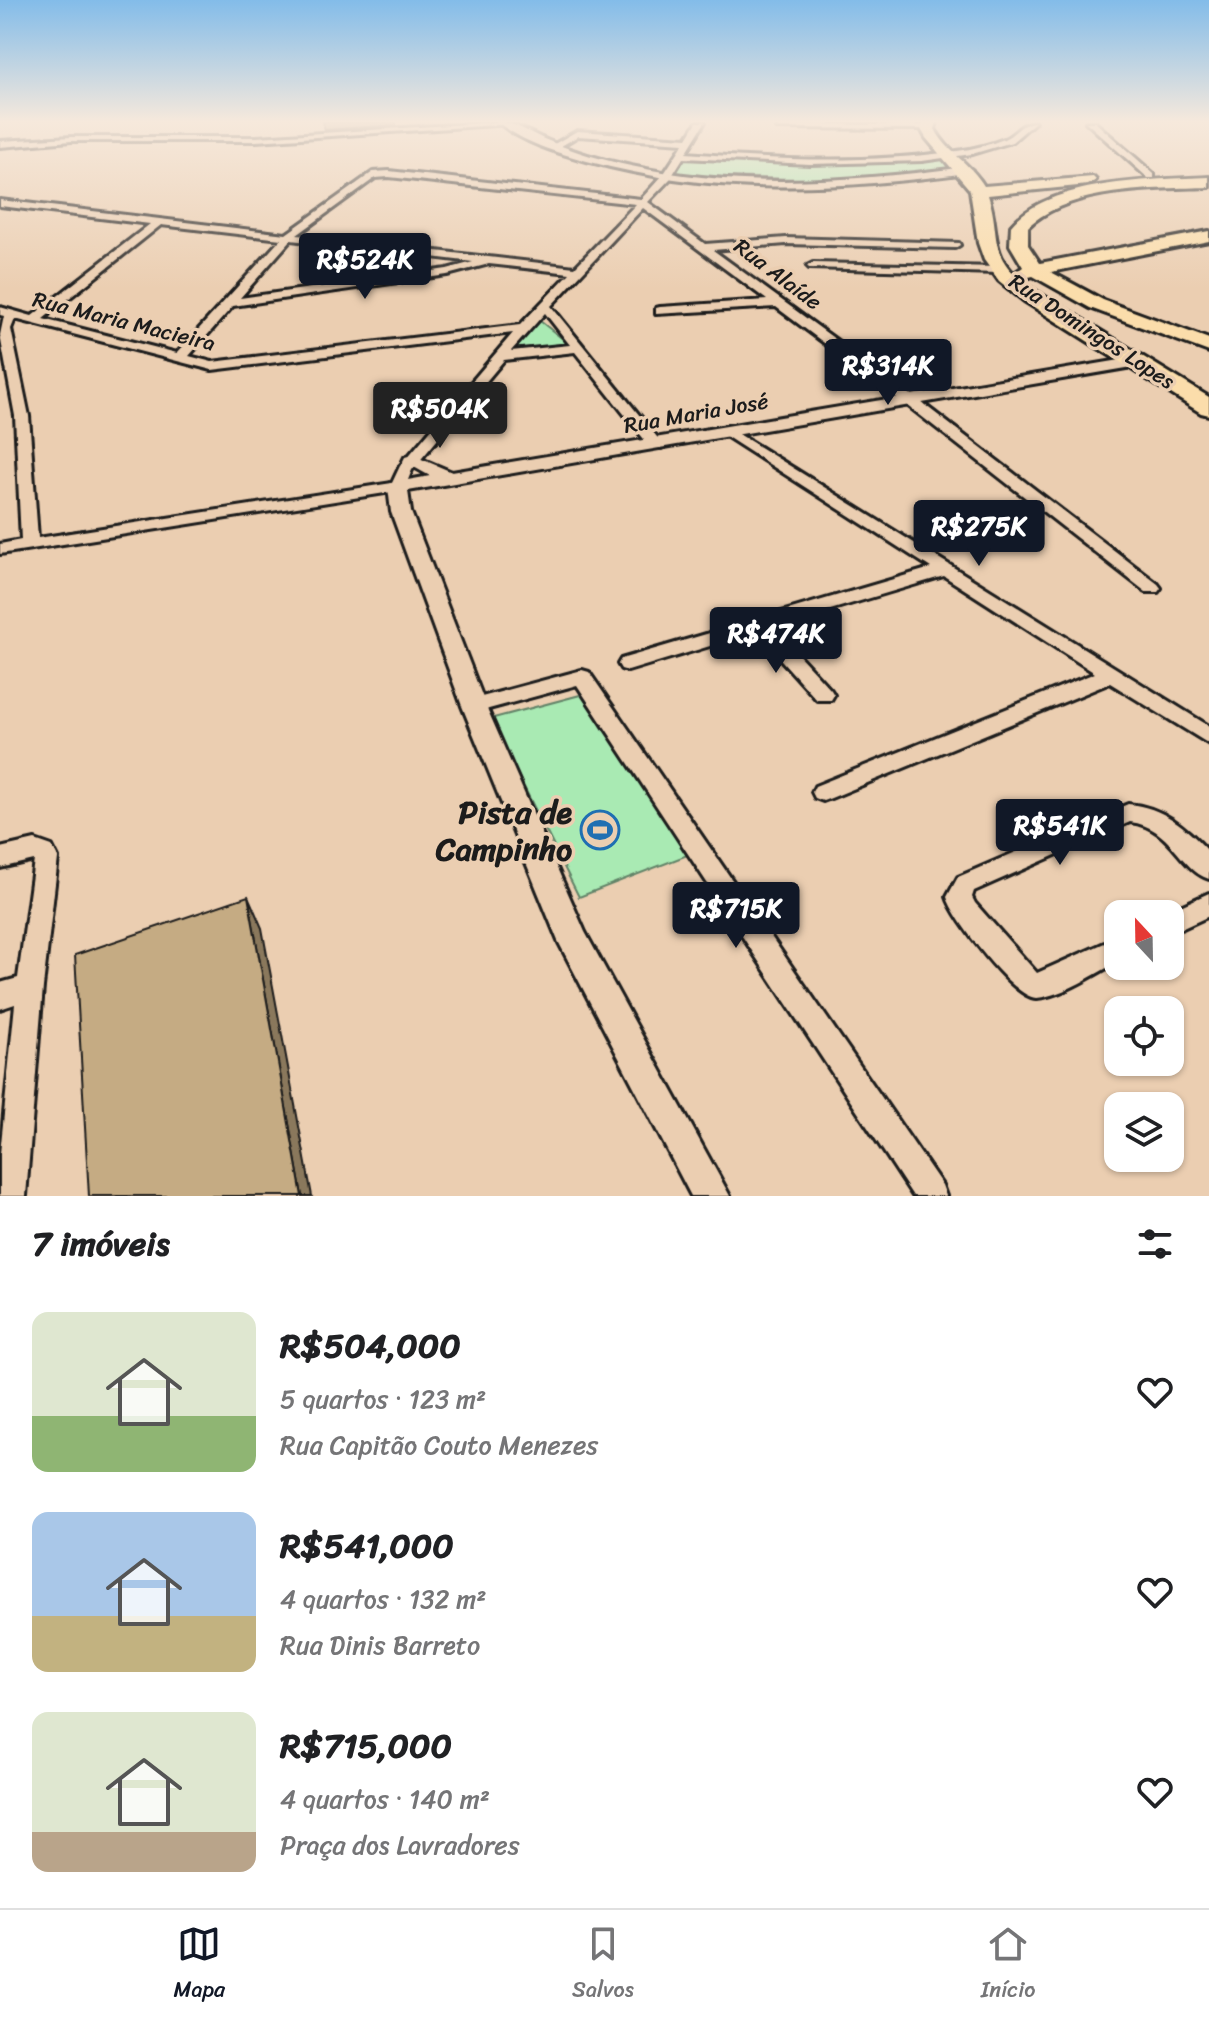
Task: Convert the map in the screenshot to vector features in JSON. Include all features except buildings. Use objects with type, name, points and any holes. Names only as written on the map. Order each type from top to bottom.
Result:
[{"type":"main road","name":"Rua Domingos Lopes","points":[[971,178],[985,210],[986,249],[999,270],[1016,286],[1209,408]]},
{"type":"main road","points":[[979,191],[1130,178]]},
{"type":"main road","name":"Rua Domingos Lopes","points":[[1209,182],[1090,193],[1040,209],[1023,220],[1017,233],[1022,251],[1034,269],[1064,289],[1209,346]]},
{"type":"main road","points":[[1016,286],[1018,277],[1034,269],[1209,236]]},
{"type":"main road","points":[[1064,289],[1104,312],[1209,359]]},
{"type":"main road","points":[[1063,316],[1153,357],[1209,393]]},
{"type":"street","points":[[179,359],[289,236],[368,178]]},
{"type":"street","points":[[415,178],[642,202]]},
{"type":"street","points":[[666,178],[524,328],[412,461],[398,487],[401,512],[474,706],[573,941],[711,1196]]},
{"type":"street","points":[[677,178],[757,184],[834,184],[893,178]]},
{"type":"street","name":"Rua Alaíde","points":[[642,202],[912,402],[1152,588]]},
{"type":"street","points":[[0,203],[578,271]]},
{"type":"street","points":[[34,320],[159,222]]},
{"type":"street","points":[[705,247],[822,240],[955,245]]},
{"type":"street","points":[[228,303],[447,272],[492,260]]},
{"type":"street","points":[[813,266],[999,270]]},
{"type":"street","points":[[660,311],[780,303]]},
{"type":"street","points":[[545,306],[656,445]]},
{"type":"street","points":[[6,313],[5,329],[22,416],[30,543]]},
{"type":"street","name":"Rua Maria Macieira","points":[[6,313],[199,364],[226,365],[524,328]]},
{"type":"street","points":[[502,356],[580,348]]},
{"type":"street","name":"Rua Maria José","points":[[0,549],[656,445],[1138,362]]},
{"type":"street","points":[[729,432],[1209,736]]},
{"type":"street","points":[[412,461],[452,478]]},
{"type":"street","points":[[628,664],[945,570]]},
{"type":"street","points":[[760,625],[824,695]]},
{"type":"street","points":[[823,792],[1110,675]]},
{"type":"street","points":[[474,706],[582,677],[931,1196]]},
{"type":"street","points":[[1104,956],[1051,982],[1034,986],[1020,975],[966,911],[959,900],[960,891],[966,884],[1128,813],[1153,818],[1203,853]]},
{"type":"street","points":[[0,858],[35,850],[44,853],[46,858],[8,1164],[11,1196]]},
{"type":"street","points":[[1184,916],[1209,904]]},
{"type":"street","points":[[0,996],[30,987]]},
{"type":"green space","points":[[753,178],[869,178],[848,180]]},
{"type":"green space","points":[[540,321],[569,344],[512,350]]},
{"type":"green space","points":[[584,694],[690,854],[579,897],[490,719]]},
{"type":"place","name":"Pista de Campinho","points":[[600,830]]}]
